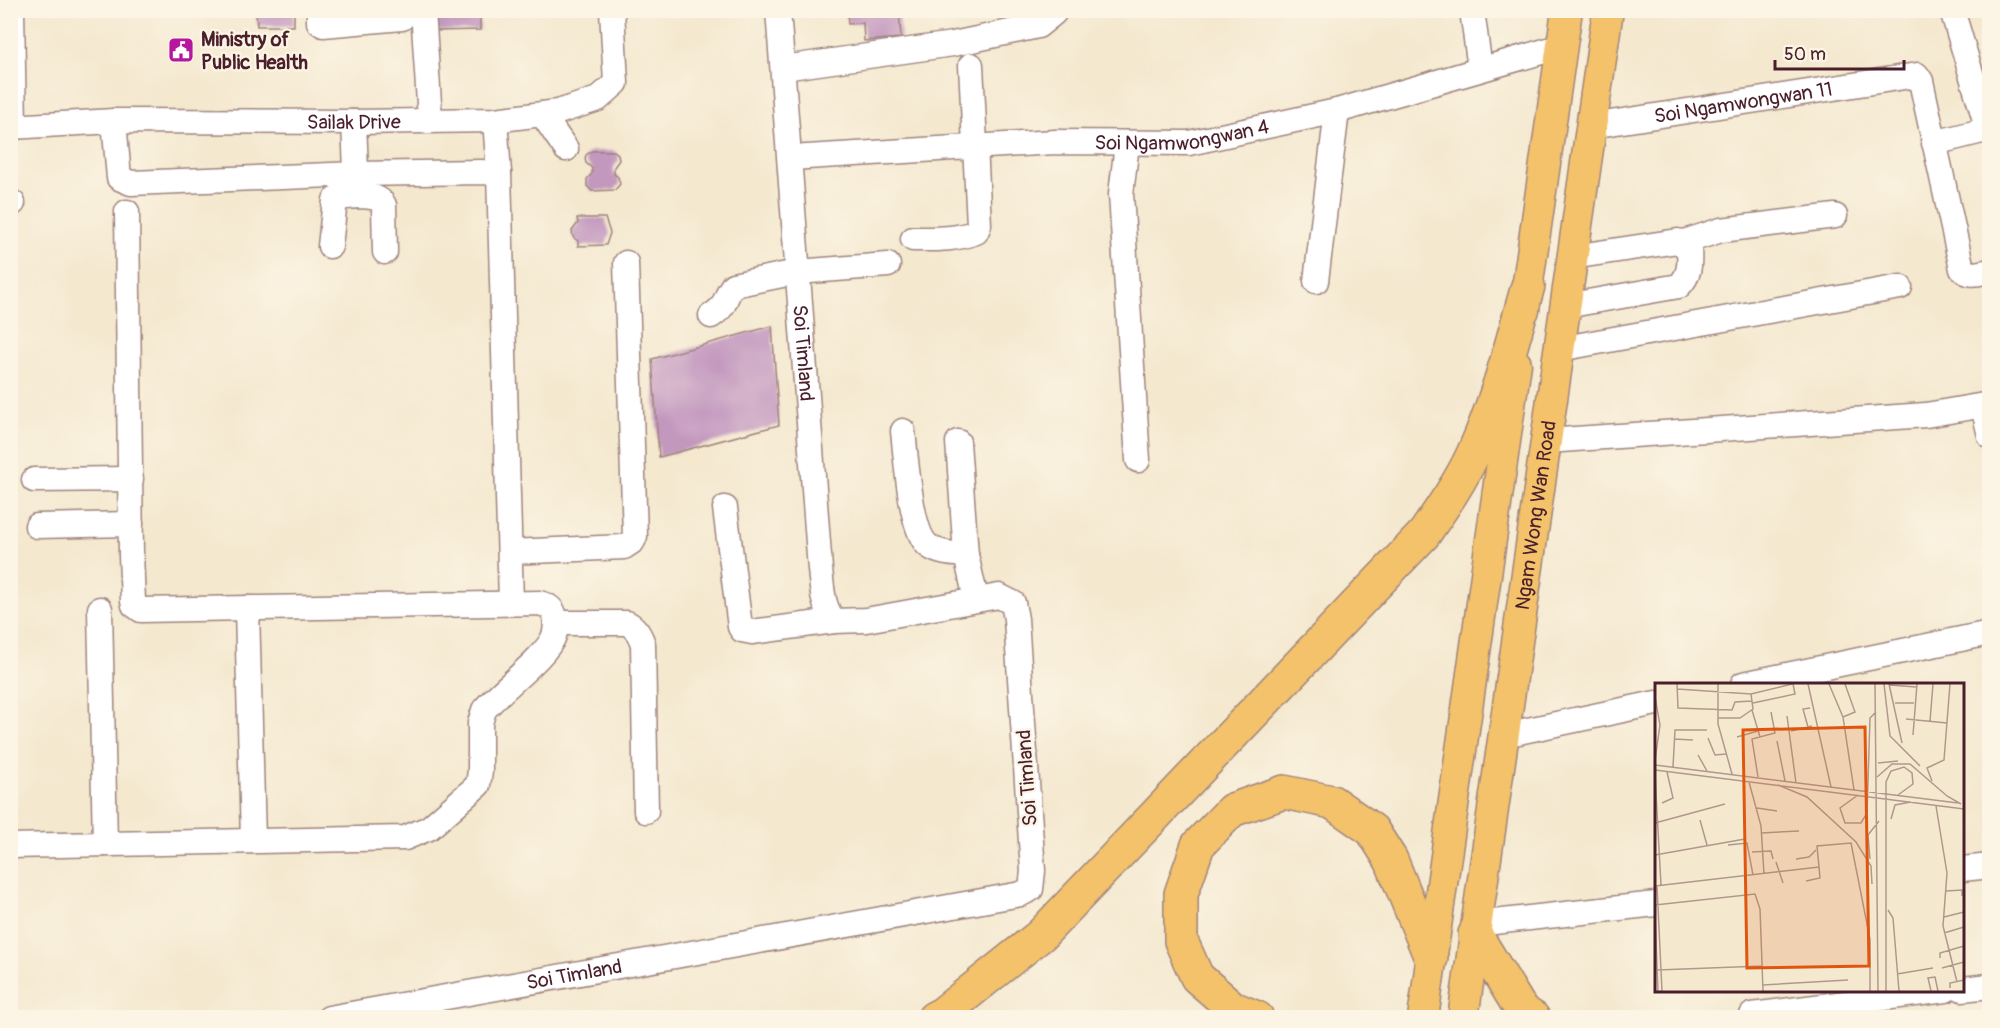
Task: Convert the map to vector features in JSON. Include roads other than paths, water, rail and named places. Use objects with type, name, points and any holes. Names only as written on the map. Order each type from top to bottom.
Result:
[{"type":"highway","points":[[934,1017],[942,1014],[1041,935],[1424,534],[1451,495],[1474,454],[1492,410],[1528,286]]},
{"type":"highway","points":[[1257,1017],[1233,1008],[1197,977],[1181,941],[1180,894],[1198,845],[1232,810],[1284,792],[1332,802],[1372,830],[1392,860],[1431,958]]},
{"type":"highway","points":[[1476,929],[1522,1011],[1533,1017]]},
{"type":"main road","name":"Ngam Wong Wan Road","points":[[1423,1017],[1567,10]]},
{"type":"main road","name":"Ngam Wong Wan Road","points":[[1463,1017],[1608,10]]},
{"type":"street","points":[[12,10],[12,127]]},
{"type":"street","points":[[319,10],[319,22],[323,25],[411,14],[430,119]]},
{"type":"street","name":"Sailak Drive","points":[[12,127],[114,121],[495,120],[558,112],[598,99],[616,83],[612,10]]},
{"type":"street","name":"Soi Timland","points":[[329,1017],[1021,894],[1031,889],[1033,871],[1016,619],[1013,603],[999,596],[866,620],[834,621],[822,592],[778,10]]},
{"type":"street","points":[[783,68],[953,45],[1038,26],[1054,13],[1054,10]]},
{"type":"street","points":[[1472,10],[1480,69]]},
{"type":"street","points":[[1934,143],[1989,129],[1952,10]]},
{"type":"street","name":"Soi Ngamwongwan 4","points":[[790,158],[1055,142],[1189,143],[1337,111],[1562,46]]},
{"type":"street","points":[[913,239],[946,239],[963,237],[976,232],[980,219],[971,65]]},
{"type":"street","name":"Soi Ngamwongwan 11","points":[[1591,126],[1917,75],[1921,81],[1962,269],[1966,274],[1989,271]]},
{"type":"street","points":[[1316,281],[1337,111]]},
{"type":"street","points":[[542,114],[566,149]]},
{"type":"street","points":[[495,120],[499,173],[511,603]]},
{"type":"street","points":[[114,121],[119,178],[131,183],[357,185],[481,172],[499,173]]},
{"type":"street","points":[[354,122],[357,185]]},
{"type":"street","points":[[1127,144],[1121,194],[1138,460]]},
{"type":"street","points":[[330,246],[335,200],[357,185]]},
{"type":"street","points":[[357,185],[384,205],[385,252]]},
{"type":"street","points":[[10,846],[405,838],[429,828],[478,785],[480,723],[484,710],[546,649],[554,636],[556,623],[554,611],[547,605],[539,603],[141,610],[137,608],[133,601],[131,524],[127,212]]},
{"type":"street","points":[[1681,243],[1720,230],[1835,216]]},
{"type":"street","points":[[1565,306],[1679,286],[1690,268],[1689,249],[1678,241],[1572,257]]},
{"type":"street","points":[[510,552],[624,547],[633,541],[635,536],[626,263]]},
{"type":"street","points":[[711,316],[723,308],[733,285],[797,272],[888,265]]},
{"type":"street","points":[[1559,349],[1900,287]]},
{"type":"street","points":[[1546,441],[1926,415],[1986,405],[1989,436]]},
{"type":"street","points":[[903,431],[915,521],[921,540],[930,548],[938,551],[966,555]]},
{"type":"street","points":[[958,442],[966,555],[976,599]]},
{"type":"street","points":[[34,480],[131,479]]},
{"type":"street","points":[[725,507],[742,630],[752,632],[834,621]]},
{"type":"street","points":[[37,526],[131,524]]},
{"type":"street","points":[[247,608],[253,841]]},
{"type":"street","points":[[100,609],[105,844]]},
{"type":"street","points":[[556,623],[627,623],[636,628],[640,636],[643,644],[646,811]]},
{"type":"street","points":[[1748,683],[1989,633]]},
{"type":"street","points":[[1504,735],[1655,703]]},
{"type":"street","points":[[1964,869],[1989,866]]},
{"type":"street","points":[[1476,929],[1655,904]]},
{"type":"street","points":[[1964,989],[1989,986]]},
{"type":"street","points":[[1752,1015],[1911,992]]},
{"type":"place","name":"Ministry of Public Health","points":[[181,50]]}]
